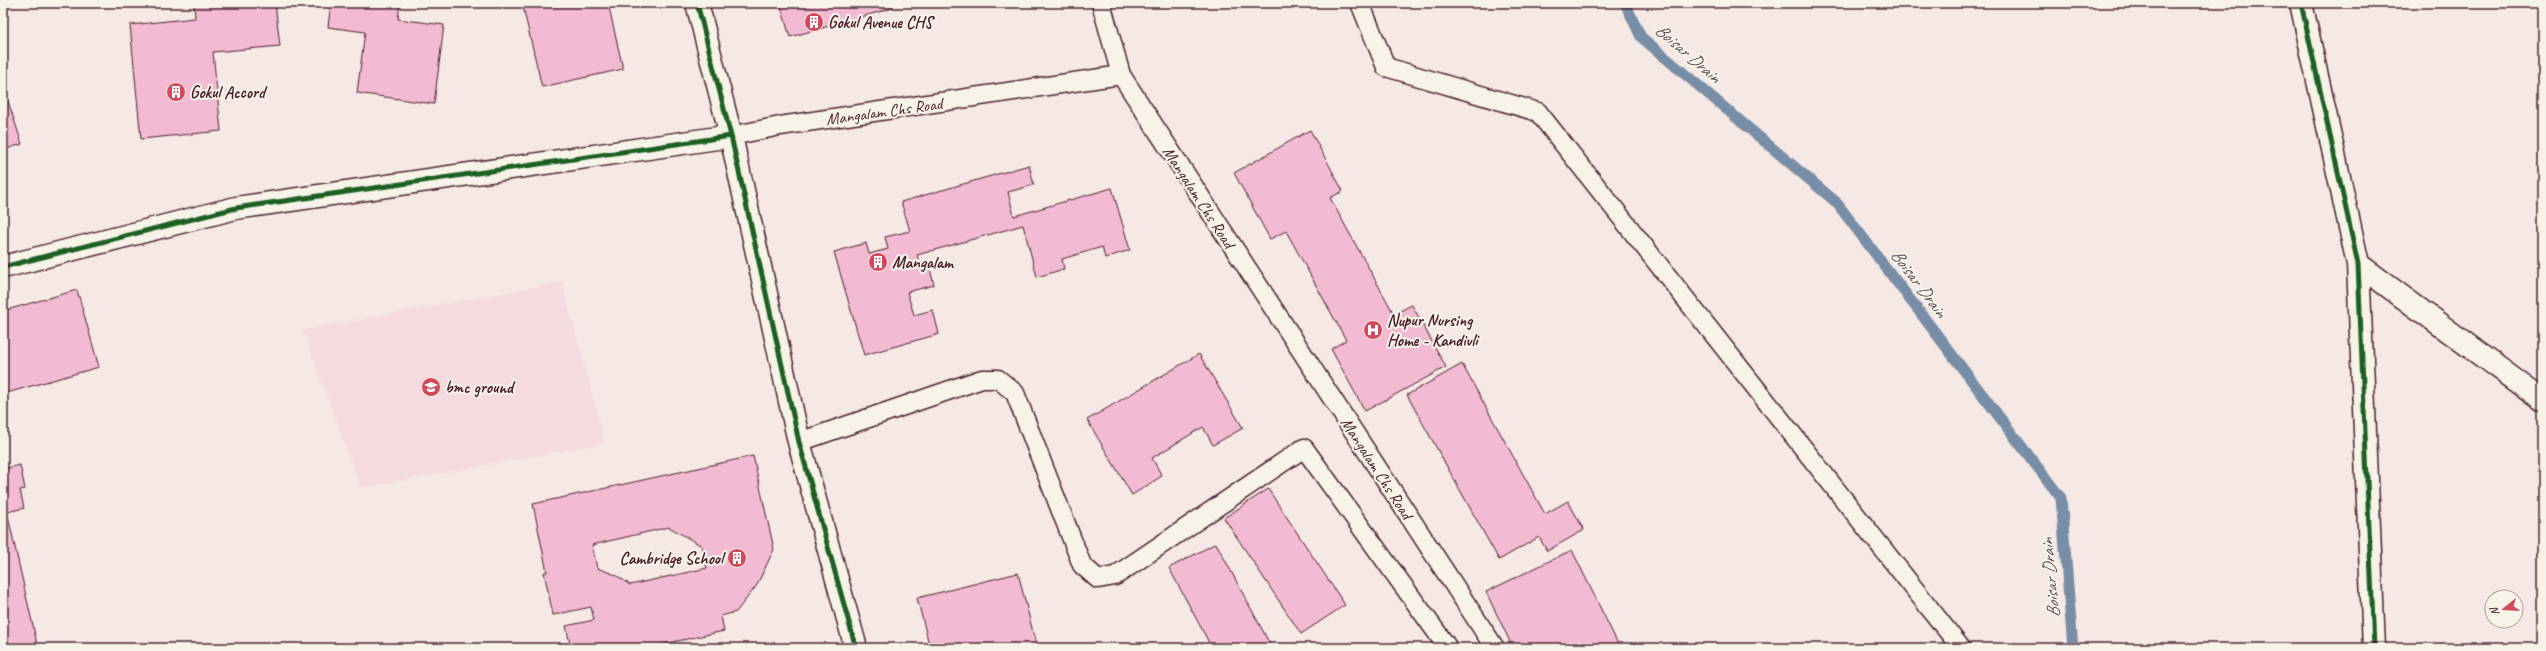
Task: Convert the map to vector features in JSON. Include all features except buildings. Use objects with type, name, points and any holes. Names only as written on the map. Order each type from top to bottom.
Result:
[{"type":"street","points":[[697,3],[731,136],[799,442],[856,648]]},
{"type":"street","points":[[2301,3],[2358,264],[2374,648]]},
{"type":"street","points":[[3,267],[236,208],[731,136]]},
{"type":"street","points":[[2358,264],[2543,401]]},
{"type":"lane","points":[[1101,3],[1121,75]]},
{"type":"lane","points":[[1360,3],[1386,67],[1538,112],[1961,648]]},
{"type":"lane","name":"Mangalam Chs Road","points":[[731,136],[780,126],[1121,75],[1495,648]]},
{"type":"lane","points":[[799,442],[982,379],[998,379],[1015,393],[1082,565],[1098,579],[1116,576],[1304,448],[1448,648]]},
{"type":"shaded area","points":[[562,282],[605,443],[361,488],[303,330]]},
{"type":"waterway","name":"Boisar Drain","points":[[1625,3],[1641,37],[1836,202],[2061,498],[2073,648]]},
{"type":"cycle path","points":[[697,3],[731,136],[799,442],[856,648]]},
{"type":"cycle path","points":[[2301,3],[2358,264],[2374,648]]},
{"type":"cycle path","points":[[3,267],[236,208],[731,136]]},
{"type":"place","name":"Gokul Avenue CHS","points":[[814,22]]},
{"type":"place","name":"Gokul Accord","points":[[176,92]]},
{"type":"place","name":"Mangalam","points":[[878,262]]},
{"type":"place","name":"Nupur Nursing Home - Kandivli","points":[[1373,330]]},
{"type":"place","name":"bmc ground","points":[[431,387]]},
{"type":"place","name":"Cambridge School","points":[[737,558]]}]
